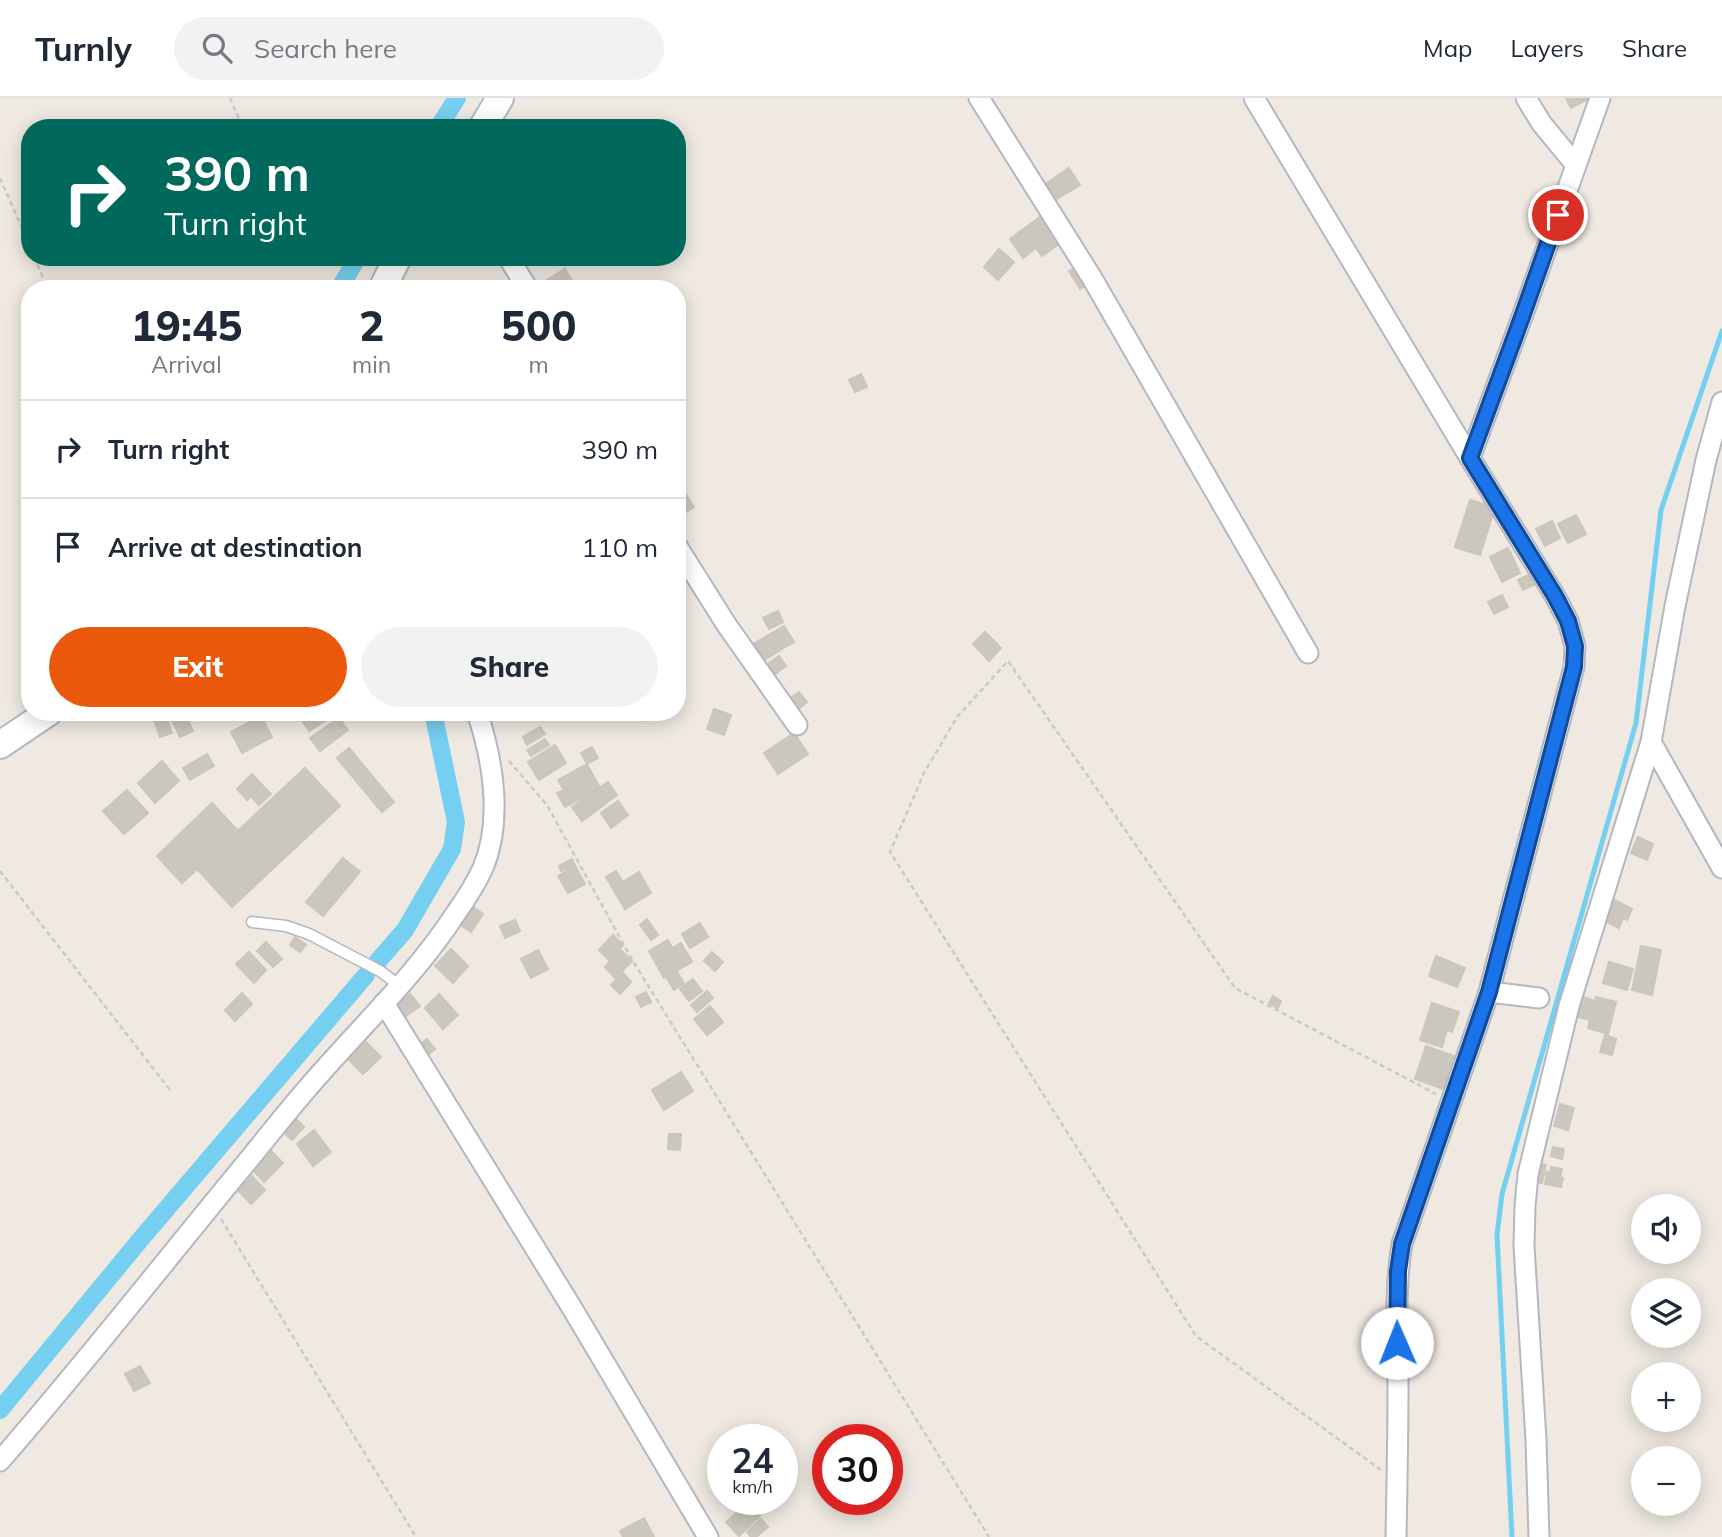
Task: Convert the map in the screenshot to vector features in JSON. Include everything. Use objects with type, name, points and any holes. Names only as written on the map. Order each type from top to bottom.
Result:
[{"type":"street","points":[[487,119],[500,98]]},
{"type":"street","points":[[979,98],[1092,278],[1308,653]]},
{"type":"street","points":[[1254,98],[1555,596],[1568,621],[1575,646],[1574,667],[1489,992],[1402,1244],[1398,1271],[1396,1537]]},
{"type":"street","points":[[1526,98],[1542,124],[1575,164]]},
{"type":"street","points":[[1470,458],[1600,98]]},
{"type":"street","points":[[1539,1537],[1524,1246],[1528,1174],[1566,1005],[1651,742],[1675,606],[1706,460],[1722,402]]},
{"type":"street","points":[[686,560],[726,624],[797,725]]},
{"type":"street","points":[[0,746],[36,721]]},
{"type":"street","points":[[0,1461],[306,1090],[400,986],[444,933],[465,901],[483,867],[492,838],[494,804],[490,765],[480,721]]},
{"type":"street","points":[[1651,742],[1722,868]]},
{"type":"street","points":[[1489,992],[1539,998]]},
{"type":"street","points":[[384,1003],[572,1308],[708,1537]]},
{"type":"lane","points":[[252,922],[286,926],[309,933],[380,971],[400,986]]},
{"type":"path","points":[[230,98],[239,119]]},
{"type":"path","points":[[0,178],[21,226]]},
{"type":"path","points":[[1397,1482],[1196,1336],[890,852],[924,773],[957,718],[1008,662],[1235,988],[1451,1102]]},
{"type":"path","points":[[484,733],[547,805],[631,958],[989,1537]]},
{"type":"path","points":[[0,871],[170,1090]]},
{"type":"path","points":[[212,1204],[416,1537]]},
{"type":"building","points":[[1566,98],[1590,98],[1571,108]]},
{"type":"building","points":[[1069,168],[1080,185],[1057,199],[1047,183]]},
{"type":"building","points":[[1040,217],[1059,244],[1042,256],[1036,248],[1023,258],[1010,239]]},
{"type":"building","points":[[999,249],[1014,262],[998,280],[984,267]]},
{"type":"building","points":[[1081,265],[1091,283],[1080,289],[1069,271]]},
{"type":"building","points":[[565,269],[572,280],[547,280]]},
{"type":"building","points":[[861,374],[867,387],[855,392],[849,380]]},
{"type":"building","points":[[686,495],[694,507],[686,512]]},
{"type":"building","points":[[1470,500],[1495,507],[1480,555],[1455,547]]},
{"type":"building","points":[[1576,515],[1586,534],[1568,543],[1558,524]]},
{"type":"building","points":[[1552,521],[1560,538],[1545,546],[1536,529]]},
{"type":"building","points":[[1508,548],[1520,573],[1502,582],[1490,557]]},
{"type":"building","points":[[1530,574],[1535,584],[1523,590],[1518,580]]},
{"type":"building","points":[[1502,595],[1508,607],[1494,614],[1488,602]]},
{"type":"building","points":[[778,611],[783,622],[769,629],[763,618]]},
{"type":"building","points":[[784,626],[794,642],[782,649],[772,633]]},
{"type":"building","points":[[985,632],[1001,648],[989,661],[973,644]]},
{"type":"building","points":[[772,633],[782,649],[763,661],[753,644]]},
{"type":"building","points":[[779,656],[786,666],[772,676],[765,666]]},
{"type":"building","points":[[799,692],[807,702],[797,710],[789,699]]},
{"type":"building","points":[[714,709],[731,715],[724,735],[707,729]]},
{"type":"building","points":[[154,721],[167,721],[172,733],[160,737]]},
{"type":"building","points":[[172,721],[188,721],[193,731],[180,737]]},
{"type":"building","points":[[252,721],[264,721],[272,737],[242,753],[231,732]]},
{"type":"building","points":[[303,721],[325,721],[309,731]]},
{"type":"building","points":[[335,721],[341,721],[348,730],[320,751],[310,738]]},
{"type":"building","points":[[540,727],[545,734],[527,745],[523,737]]},
{"type":"building","points":[[794,733],[808,754],[778,774],[764,753]]},
{"type":"building","points":[[545,739],[549,745],[531,756],[527,750]]},
{"type":"building","points":[[555,745],[566,763],[539,780],[528,762]]},
{"type":"building","points":[[592,747],[598,758],[587,764],[581,753]]},
{"type":"building","points":[[349,748],[394,802],[382,812],[337,758]]},
{"type":"building","points":[[207,754],[214,766],[190,780],[183,768]]},
{"type":"building","points":[[162,761],[179,781],[155,803],[138,783]]},
{"type":"building","points":[[587,764],[600,788],[565,807],[557,793],[564,790],[558,780]]},
{"type":"building","points":[[305,768],[340,806],[232,907],[197,869]]},
{"type":"building","points":[[252,774],[262,785],[247,800],[237,789]]},
{"type":"building","points":[[608,782],[617,795],[582,821],[572,807]]},
{"type":"building","points":[[262,785],[271,794],[259,805],[251,796]]},
{"type":"building","points":[[127,790],[148,813],[124,834],[103,811]]},
{"type":"building","points":[[618,801],[628,815],[611,828],[601,813]]},
{"type":"building","points":[[212,803],[238,831],[182,883],[157,856]]},
{"type":"building","points":[[1638,837],[1653,844],[1647,860],[1631,853]]},
{"type":"building","points":[[343,858],[360,872],[323,916],[306,902]]},
{"type":"building","points":[[572,859],[575,865],[561,871],[559,866]]},
{"type":"building","points":[[575,866],[585,884],[568,893],[558,876]]},
{"type":"building","points":[[616,871],[623,882],[639,872],[651,893],[625,909],[606,877]]},
{"type":"building","points":[[1611,898],[1632,909],[1627,920],[1623,918],[1619,928],[1605,921],[1609,914],[1604,912]]},
{"type":"building","points":[[472,906],[483,914],[471,932],[460,925]]},
{"type":"building","points":[[647,919],[658,935],[651,940],[640,925]]},
{"type":"building","points":[[515,920],[520,931],[505,938],[500,926]]},
{"type":"building","points":[[700,923],[708,937],[690,948],[682,934]]},
{"type":"building","points":[[613,935],[623,945],[609,960],[599,950]]},
{"type":"building","points":[[295,937],[306,945],[300,952],[290,945]]},
{"type":"building","points":[[668,940],[672,948],[681,943],[692,962],[664,978],[649,951]]},
{"type":"building","points":[[266,942],[282,959],[273,967],[257,951]]},
{"type":"building","points":[[1641,946],[1661,950],[1652,995],[1632,990]]},
{"type":"building","points":[[451,949],[468,966],[453,983],[435,966]]},
{"type":"building","points":[[538,950],[548,969],[531,978],[521,959]]},
{"type":"building","points":[[621,950],[632,961],[615,978],[605,967]]},
{"type":"building","points":[[249,952],[266,970],[254,983],[236,964]]},
{"type":"building","points":[[712,952],[723,962],[715,971],[704,961]]},
{"type":"building","points":[[1436,956],[1465,968],[1457,987],[1429,976]]},
{"type":"building","points":[[1609,962],[1633,969],[1627,990],[1603,983]]},
{"type":"building","points":[[677,972],[684,983],[674,990],[667,978]]},
{"type":"building","points":[[623,973],[631,982],[620,994],[611,985]]},
{"type":"building","points":[[693,979],[702,991],[689,1001],[680,989]]},
{"type":"building","points":[[707,991],[713,998],[697,1012],[691,1005]]},
{"type":"building","points":[[646,992],[651,1002],[641,1007],[636,997]]},
{"type":"building","points":[[242,993],[252,1004],[235,1021],[225,1010]]},
{"type":"building","points":[[410,994],[420,1006],[406,1016],[397,1005]]},
{"type":"building","points":[[439,994],[458,1015],[443,1029],[425,1008]]},
{"type":"building","points":[[1273,996],[1281,1001],[1278,1008],[1269,1003]]},
{"type":"building","points":[[1583,997],[1595,1001],[1596,997],[1616,1002],[1608,1034],[1588,1028],[1590,1020],[1578,1017]]},
{"type":"building","points":[[1432,1003],[1459,1012],[1452,1032],[1447,1030],[1442,1047],[1420,1040]]},
{"type":"building","points":[[710,1006],[723,1022],[707,1035],[694,1019]]},
{"type":"building","points":[[1605,1035],[1616,1039],[1612,1055],[1600,1052]]},
{"type":"building","points":[[363,1039],[381,1057],[363,1074],[345,1056]]},
{"type":"building","points":[[427,1039],[435,1049],[425,1057],[417,1047]]},
{"type":"building","points":[[1426,1046],[1454,1056],[1443,1089],[1415,1079]]},
{"type":"building","points":[[681,1072],[693,1091],[664,1110],[652,1090]]},
{"type":"building","points":[[1560,1104],[1574,1108],[1568,1130],[1554,1126]]},
{"type":"building","points":[[293,1116],[304,1127],[292,1140],[280,1129]]},
{"type":"building","points":[[314,1130],[331,1152],[313,1166],[297,1144]]},
{"type":"building","points":[[669,1134],[681,1134],[680,1150],[668,1149]]},
{"type":"building","points":[[267,1147],[283,1163],[264,1182],[248,1165]]},
{"type":"building","points":[[1553,1147],[1564,1149],[1562,1159],[1551,1156]]},
{"type":"building","points":[[1537,1163],[1546,1165],[1542,1183],[1533,1181]]},
{"type":"building","points":[[1551,1167],[1562,1169],[1561,1187],[1545,1184],[1547,1172],[1550,1173]]},
{"type":"building","points":[[252,1176],[265,1190],[251,1204],[234,1186],[242,1179],[246,1183]]},
{"type":"building","points":[[140,1366],[150,1383],[134,1391],[125,1374]]},
{"type":"building","points":[[734,1515],[760,1516],[739,1536],[726,1522]]},
{"type":"building","points":[[644,1518],[654,1537],[623,1537],[620,1531]]},
{"type":"building","points":[[761,1519],[768,1527],[756,1537],[751,1537],[747,1532]]},
{"type":"waterway","points":[[444,119],[457,98]]},
{"type":"waterway","points":[[344,280],[353,266]]},
{"type":"waterway","points":[[1512,1537],[1497,1235],[1502,1194],[1636,723],[1661,510],[1722,331]]},
{"type":"waterway","points":[[378,961],[405,930],[452,849],[456,822],[435,721]]},
{"type":"waterway","points":[[0,1410],[140,1240],[366,975]]},
{"type":"route","points":[[1397,1343],[1398,1271],[1402,1244],[1489,992],[1574,667],[1575,646],[1568,621],[1470,458],[1558,215]]}]
